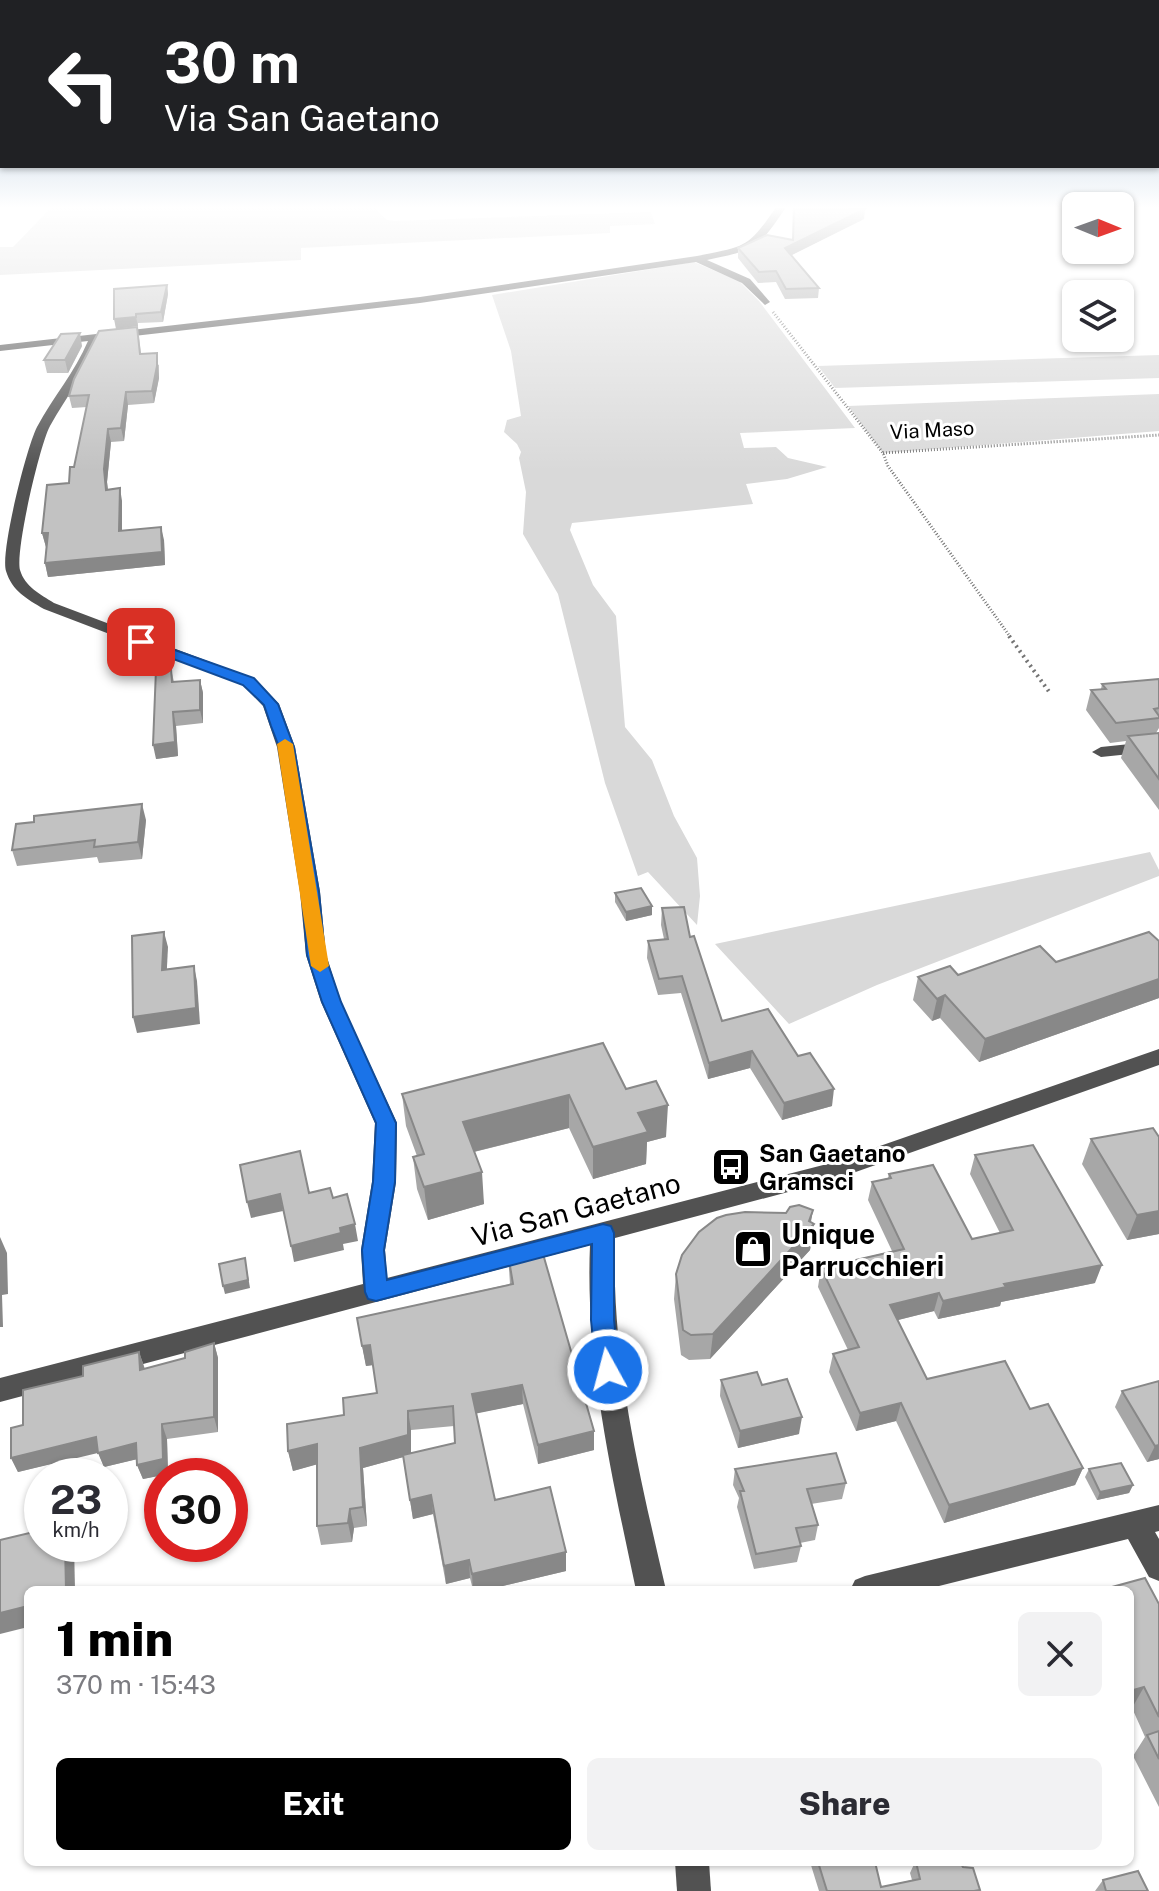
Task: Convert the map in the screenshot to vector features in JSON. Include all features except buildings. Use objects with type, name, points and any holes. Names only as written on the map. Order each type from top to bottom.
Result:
[{"type":"street","points":[[0,348],[459,294]]},
{"type":"street","points":[[758,294],[765,302]]},
{"type":"street","points":[[95,337],[86,359],[42,429],[14,532],[11,550],[13,571],[25,592],[49,606],[249,682],[271,704],[286,747],[310,892],[316,955],[331,1002],[386,1123],[384,1182],[373,1250],[376,1292]]},
{"type":"street","points":[[1101,752],[1159,746]]},
{"type":"street","name":"Via San Gaetano","points":[[0,1390],[861,1163],[1159,1057]]},
{"type":"street","points":[[603,1233],[602,1320],[613,1411],[650,1586]]},
{"type":"street","points":[[882,1586],[1147,1522],[1159,1567]]},
{"type":"street","points":[[692,1866],[694,1891]]},
{"type":"path","name":"Via Maso","points":[[765,302],[883,453],[1159,435]]},
{"type":"path","points":[[883,453],[888,466],[1050,693]]},
{"type":"shaded area","points":[[752,294],[855,428],[740,433],[744,448],[776,447],[788,458],[827,467],[787,479],[746,484],[753,504],[572,523],[570,530],[593,585],[616,616],[625,727],[652,760],[674,816],[697,858],[700,896],[697,925],[648,872],[638,876],[605,783],[558,594],[523,534],[526,492],[519,458],[521,452],[504,432],[507,420],[521,416],[511,351],[492,295]]},
{"type":"shaded area","points":[[1159,355],[1159,378],[835,388],[818,366]]},
{"type":"shaded area","points":[[1159,394],[1159,431],[883,453],[848,406]]},
{"type":"shaded area","points":[[1150,852],[1159,876],[877,985],[789,1024],[715,944]]},
{"type":"slow traffic","points":[[285,744],[320,966]]},
{"type":"place","name":"San Gaetano Gramsci","points":[[731,1167]]},
{"type":"place","name":"Unique Parrucchieri","points":[[753,1249]]},
{"type":"route","points":[[141,642],[249,682],[271,704],[279,726],[294,787],[316,955],[331,1002],[386,1123],[384,1182],[373,1250],[376,1292],[603,1233],[602,1320],[608,1370]]}]
